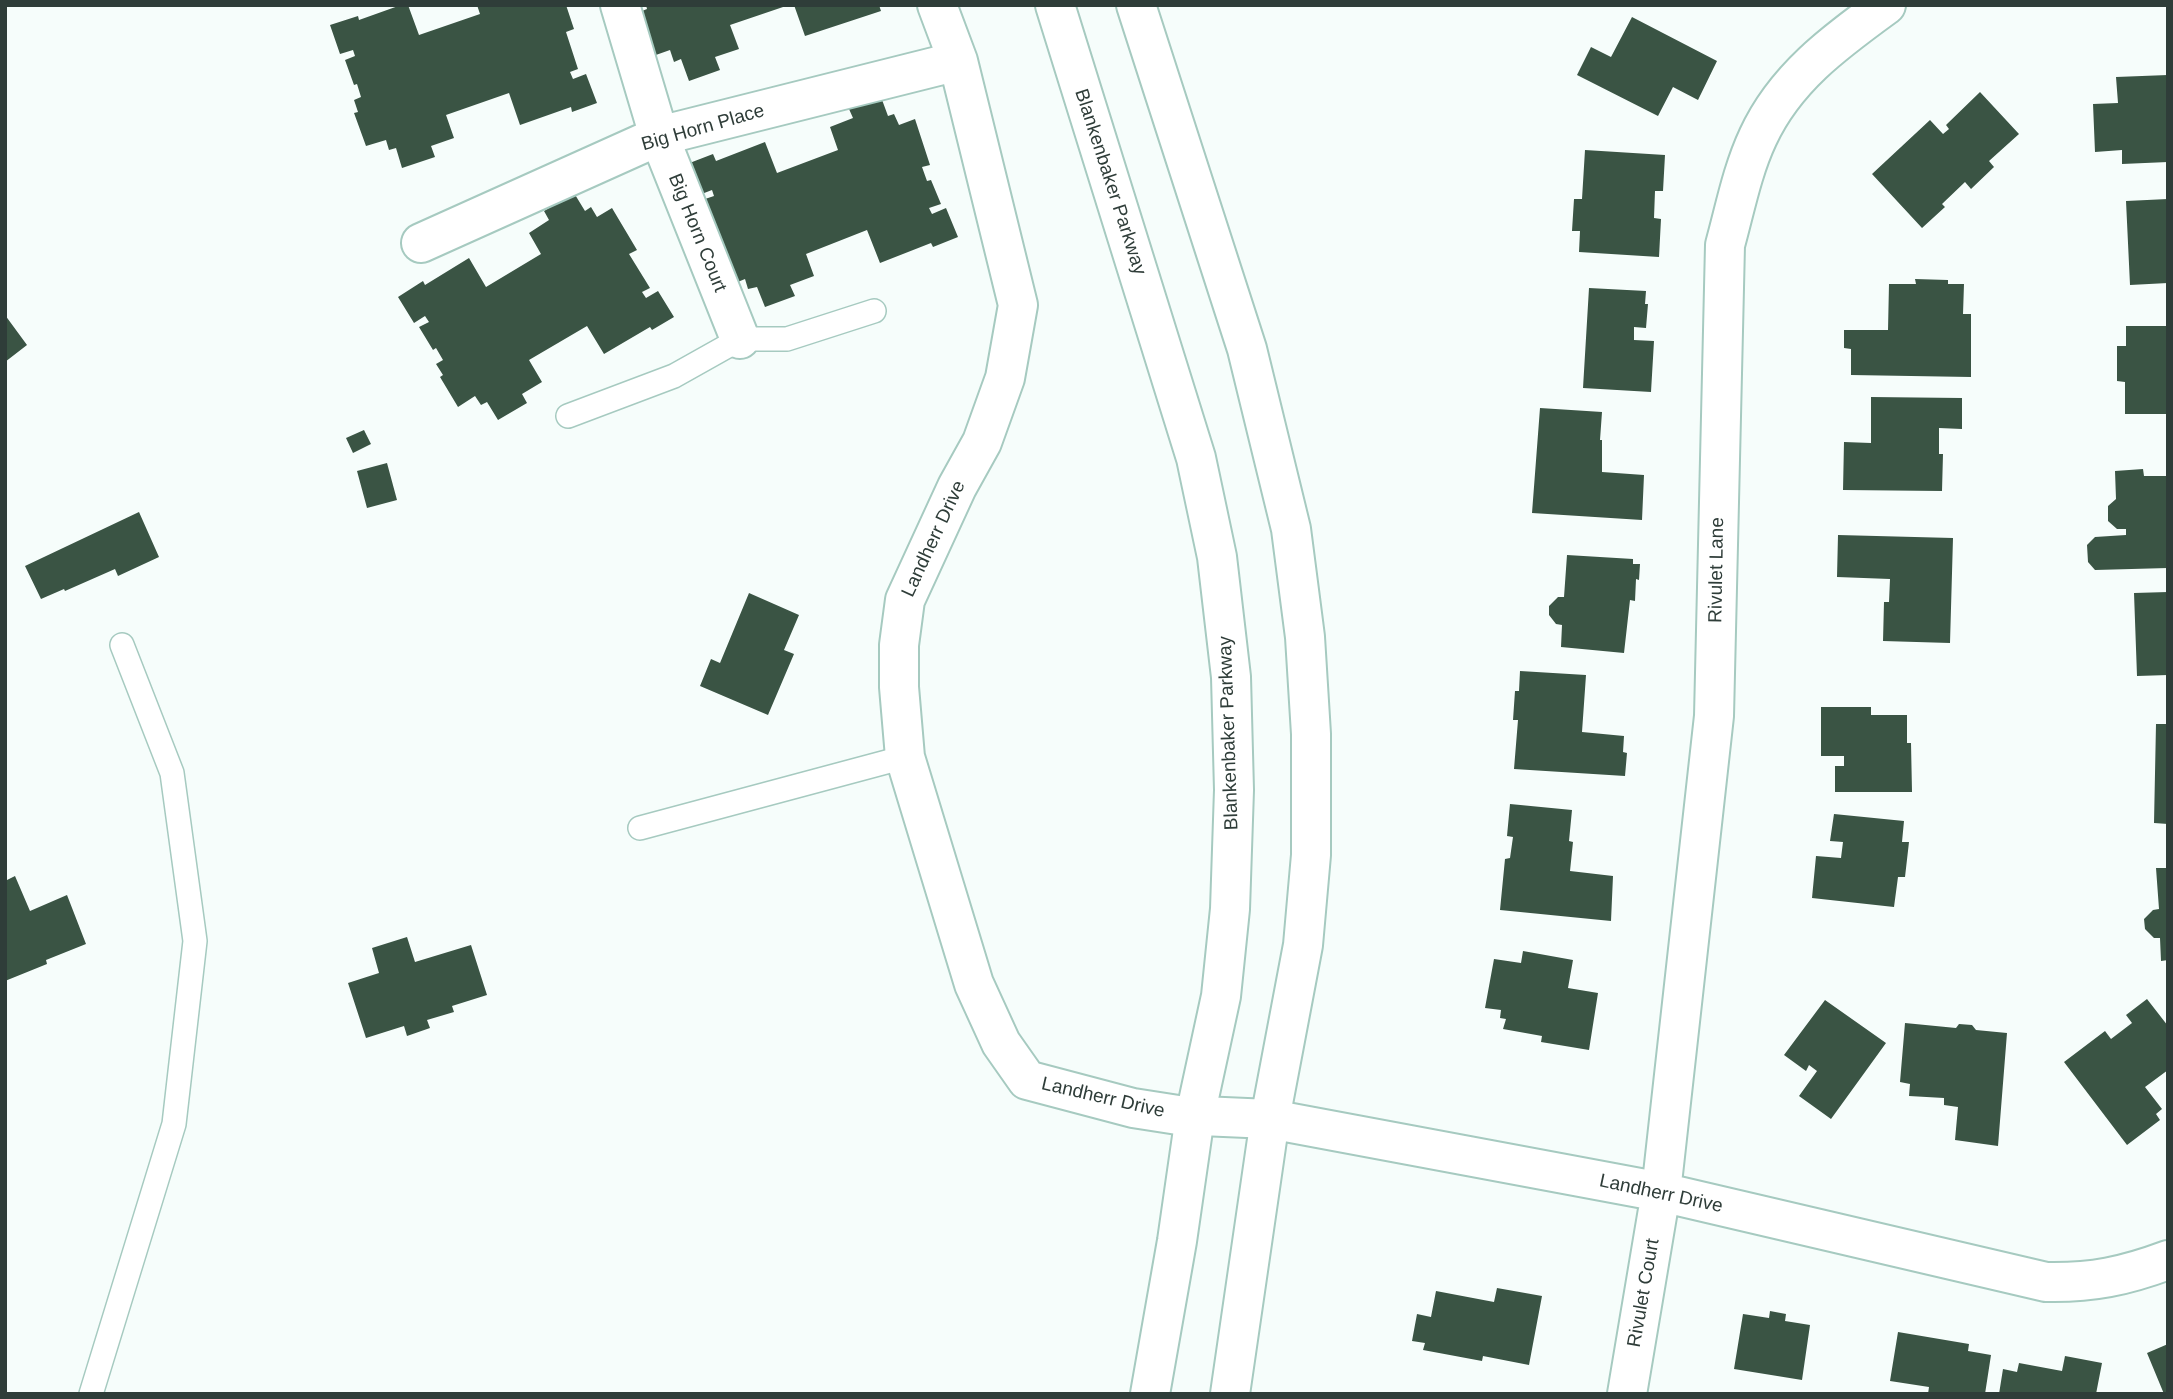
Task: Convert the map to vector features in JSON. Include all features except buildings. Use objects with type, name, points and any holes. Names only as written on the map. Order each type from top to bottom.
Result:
[{"type":"street","name":"Big Horn Court","points":[[620,5],[659,136],[740,339]]},
{"type":"street","name":"Landherr Drive","points":[[937,5],[958,61],[1018,305],[1005,378],[982,442],[957,486],[905,600],[899,645],[899,687],[905,757],[974,984],[1001,1044],[1027,1080],[1133,1108],[1195,1116],[1270,1119],[1661,1192],[2046,1282],[2073,1282],[2132,1274],[2168,1260]]},
{"type":"street","name":"Blankenbaker Parkway","points":[[1055,5],[1192,446],[1217,557],[1231,677],[1234,790],[1230,909],[1221,996],[1195,1116],[1177,1241],[1150,1394]]},
{"type":"street","points":[[1136,5],[1247,349],[1291,529],[1305,637],[1311,734],[1311,855],[1303,945],[1270,1119],[1230,1394]]},
{"type":"street","name":"Rivulet Lane","points":[[1661,1192],[1714,716],[1725,245],[1742,182],[1758,138],[1781,97],[1811,62],[1886,5]]},
{"type":"street","name":"Big Horn Place","points":[[421,243],[659,136],[958,61]]},
{"type":"street","name":"Rivulet Court","points":[[1627,1394],[1661,1192]]},
{"type":"lane","points":[[568,416],[674,376],[740,339],[787,339],[874,312]]},
{"type":"lane","points":[[91,1394],[174,1124],[195,941],[172,773],[122,645]]},
{"type":"lane","points":[[640,828],[905,757]]}]
